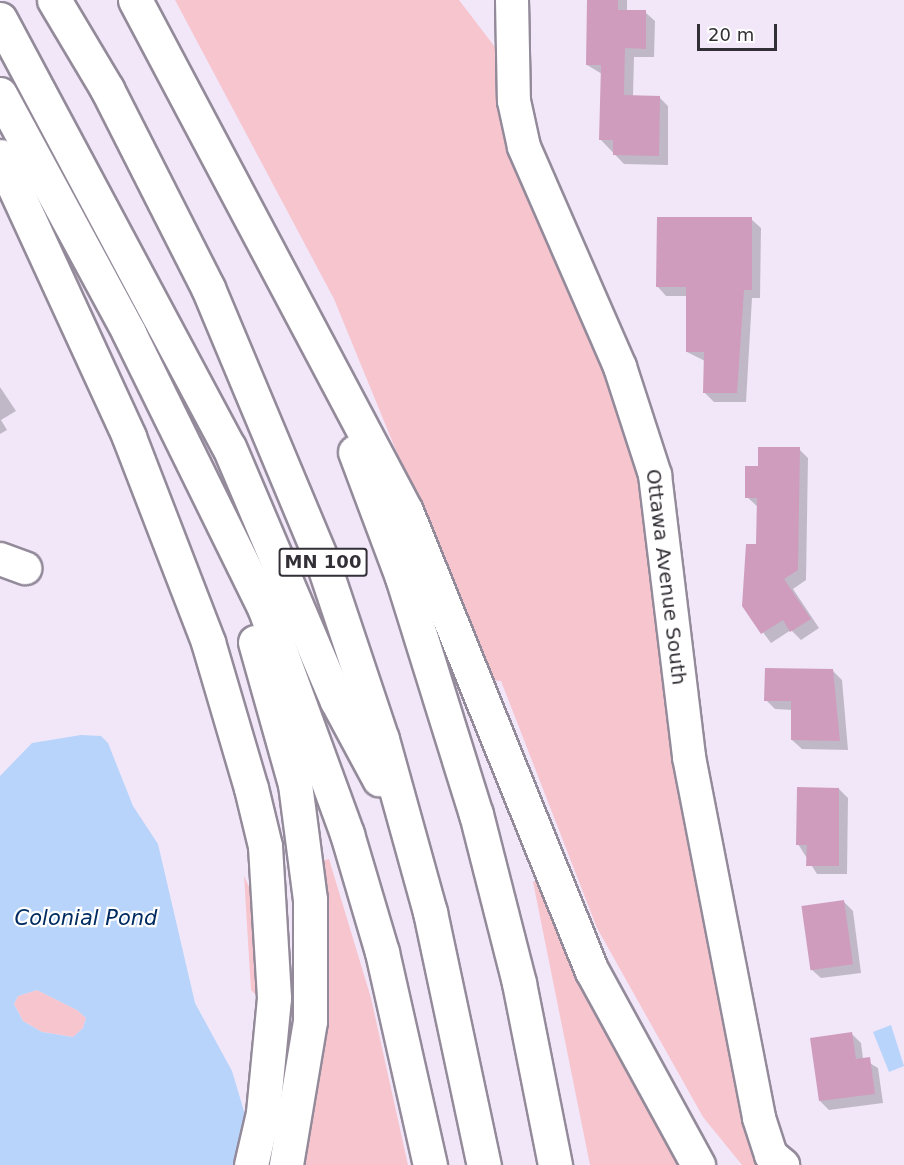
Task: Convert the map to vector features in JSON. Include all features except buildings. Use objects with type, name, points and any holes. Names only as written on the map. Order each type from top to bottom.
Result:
[{"type":"highway","name":"MN 100","points":[[54,0],[164,198],[261,409],[348,632],[408,830],[449,987],[484,1165]]},
{"type":"highway","name":"MN 100","points":[[135,0],[261,239],[357,456],[441,694],[519,983],[555,1165]]},
{"type":"highway","points":[[0,19],[230,447],[337,702],[408,830]]},
{"type":"highway","points":[[0,94],[119,312],[224,531],[264,607],[347,834],[382,952],[430,1165]]},
{"type":"highway","points":[[0,156],[100,369],[208,642],[264,846],[274,998],[263,1113],[251,1165]]},
{"type":"highway","points":[[261,239],[406,511],[588,961],[651,1084],[698,1165]]},
{"type":"highway","points":[[224,531],[295,784],[310,899],[311,999],[306,1066],[286,1165]]},
{"type":"highway","points":[[651,1084],[714,1165]]},
{"type":"street","name":"Ottawa Avenue South","points":[[512,0],[514,101],[524,147],[620,368],[655,475],[689,757],[759,1118],[771,1155],[783,1165]]},
{"type":"shaded area","points":[[175,0],[459,0],[495,47],[496,98],[516,169],[612,384],[636,455],[761,1165],[742,1165],[703,1117],[597,928],[501,681],[490,680],[334,299]]},
{"type":"shaded area","points":[[329,859],[371,998],[408,1165],[301,1165],[321,1052],[318,862]]},
{"type":"shaded area","points":[[244,876],[256,902],[258,997],[251,990]]},
{"type":"shaded area","points":[[543,878],[684,1165],[590,1165],[533,882]]},
{"type":"shaded area","points":[[37,990],[77,1010],[86,1018],[83,1028],[73,1037],[42,1032],[23,1021],[14,1004],[18,996]]},
{"type":"water","name":"Colonial Pond","points":[[81,735],[101,736],[108,743],[133,806],[158,844],[195,1003],[232,1071],[260,1165],[0,1165],[0,776],[32,743]],"holes":[[[37,990],[77,1010],[86,1018],[83,1028],[73,1037],[42,1032],[23,1021],[14,1004],[18,996]]]},
{"type":"water","points":[[891,1025],[904,1066],[889,1072],[873,1032]]}]
